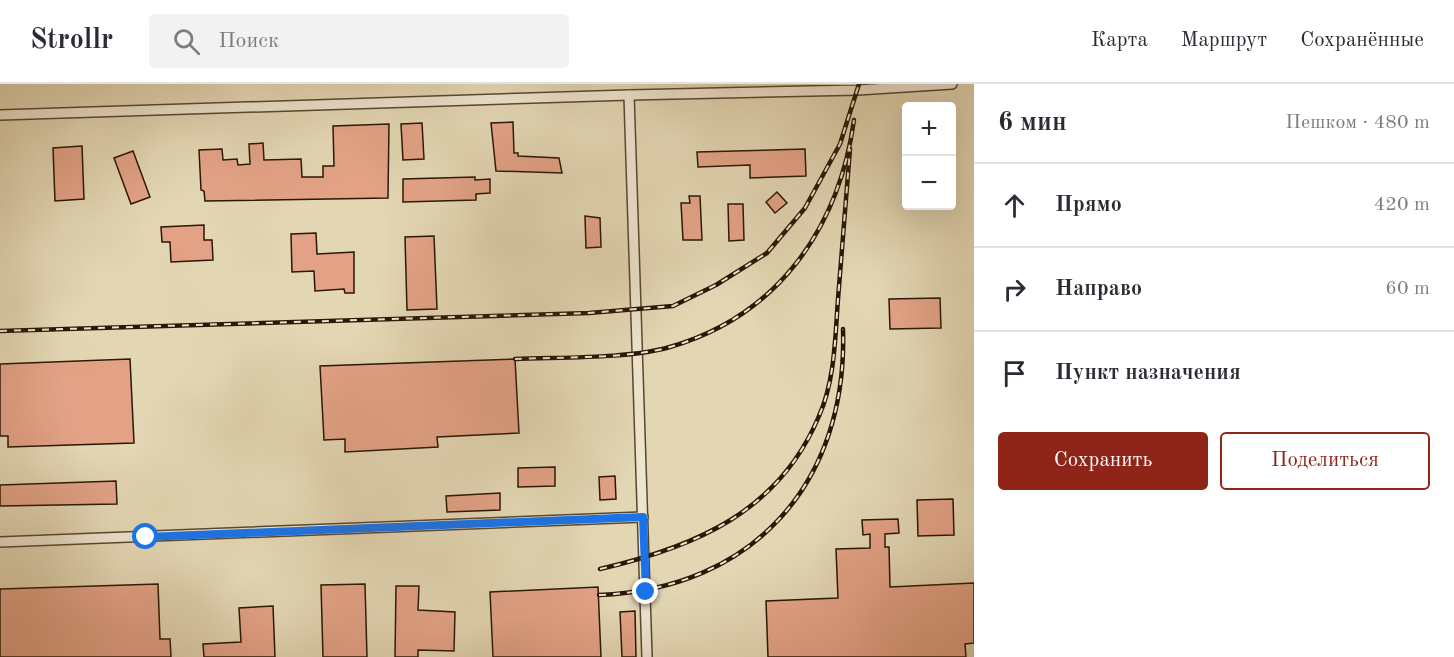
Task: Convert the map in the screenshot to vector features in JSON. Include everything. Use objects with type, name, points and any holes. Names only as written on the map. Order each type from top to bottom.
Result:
[{"type":"street","points":[[0,115],[858,90],[952,84]]},
{"type":"street","points":[[629,95],[647,657]]},
{"type":"street","points":[[0,542],[643,517]]},
{"type":"building","points":[[513,122],[514,153],[518,153],[518,156],[559,158],[562,173],[496,171],[491,123]]},
{"type":"building","points":[[422,123],[424,159],[403,160],[401,124]]},
{"type":"building","points":[[389,124],[388,198],[205,201],[204,191],[201,190],[199,150],[222,149],[223,160],[237,159],[238,165],[250,164],[249,144],[263,143],[264,160],[301,159],[302,177],[323,177],[323,166],[334,166],[333,126]]},
{"type":"building","points":[[82,146],[84,199],[55,201],[53,148]]},
{"type":"building","points":[[805,149],[806,176],[750,178],[750,165],[698,167],[697,152]]},
{"type":"building","points":[[133,151],[150,197],[131,204],[114,158]]},
{"type":"building","points":[[475,177],[475,180],[490,179],[490,193],[476,194],[476,200],[403,202],[403,179]]},
{"type":"building","points":[[777,192],[787,203],[775,213],[766,202]]},
{"type":"building","points":[[689,196],[700,196],[702,240],[683,240],[681,203],[690,203]]},
{"type":"building","points":[[728,204],[743,204],[744,240],[729,241]]},
{"type":"building","points":[[585,216],[600,218],[601,247],[586,248]]},
{"type":"building","points":[[204,225],[204,240],[212,240],[213,260],[171,262],[170,242],[162,242],[161,227]]},
{"type":"building","points":[[316,233],[317,254],[354,252],[354,293],[345,293],[344,289],[315,291],[314,271],[292,272],[291,234]]},
{"type":"building","points":[[434,236],[437,309],[407,310],[405,237]]},
{"type":"building","points":[[940,298],[941,328],[890,329],[889,299]]},
{"type":"building","points":[[130,359],[134,443],[8,447],[8,436],[0,436],[0,364]]},
{"type":"building","points":[[515,359],[519,433],[437,437],[438,447],[345,452],[345,439],[324,440],[320,366]]},
{"type":"building","points":[[555,467],[555,486],[518,487],[518,468]]},
{"type":"building","points":[[615,476],[616,499],[600,500],[599,477]]},
{"type":"building","points":[[116,481],[117,504],[0,506],[0,485]]},
{"type":"building","points":[[500,493],[500,510],[447,512],[446,496]]},
{"type":"building","points":[[953,499],[954,535],[918,536],[917,500]]},
{"type":"building","points":[[898,519],[899,533],[885,534],[885,547],[889,547],[890,587],[974,583],[974,643],[965,644],[966,657],[768,657],[766,601],[838,598],[836,549],[870,548],[870,534],[863,535],[862,520]]},
{"type":"building","points":[[158,584],[160,639],[170,639],[171,657],[0,657],[0,589]]},
{"type":"building","points":[[365,584],[367,657],[323,657],[321,585]]},
{"type":"building","points":[[396,586],[419,586],[418,610],[455,612],[454,651],[418,650],[418,657],[395,657]]},
{"type":"building","points":[[598,587],[601,657],[493,657],[490,592]]},
{"type":"building","points":[[273,606],[275,657],[204,657],[203,644],[241,642],[239,608]]},
{"type":"building","points":[[635,611],[636,657],[622,657],[620,612]]},
{"type":"railway","points":[[0,331],[589,313],[673,306],[716,285],[767,253],[805,208],[840,144],[859,84]]},
{"type":"railway","points":[[515,359],[615,356],[653,351],[708,333],[742,314],[772,290],[797,262],[818,231],[834,197],[846,159],[854,120]]},
{"type":"railway","points":[[600,569],[669,549],[730,520],[757,501],[781,477],[802,449],[819,416],[831,373],[850,149]]},
{"type":"railway","points":[[599,595],[654,588],[703,573],[745,549],[781,518],[809,479],[829,435],[840,384],[843,329]]},
{"type":"route","points":[[146,537],[643,517],[646,592]]}]
